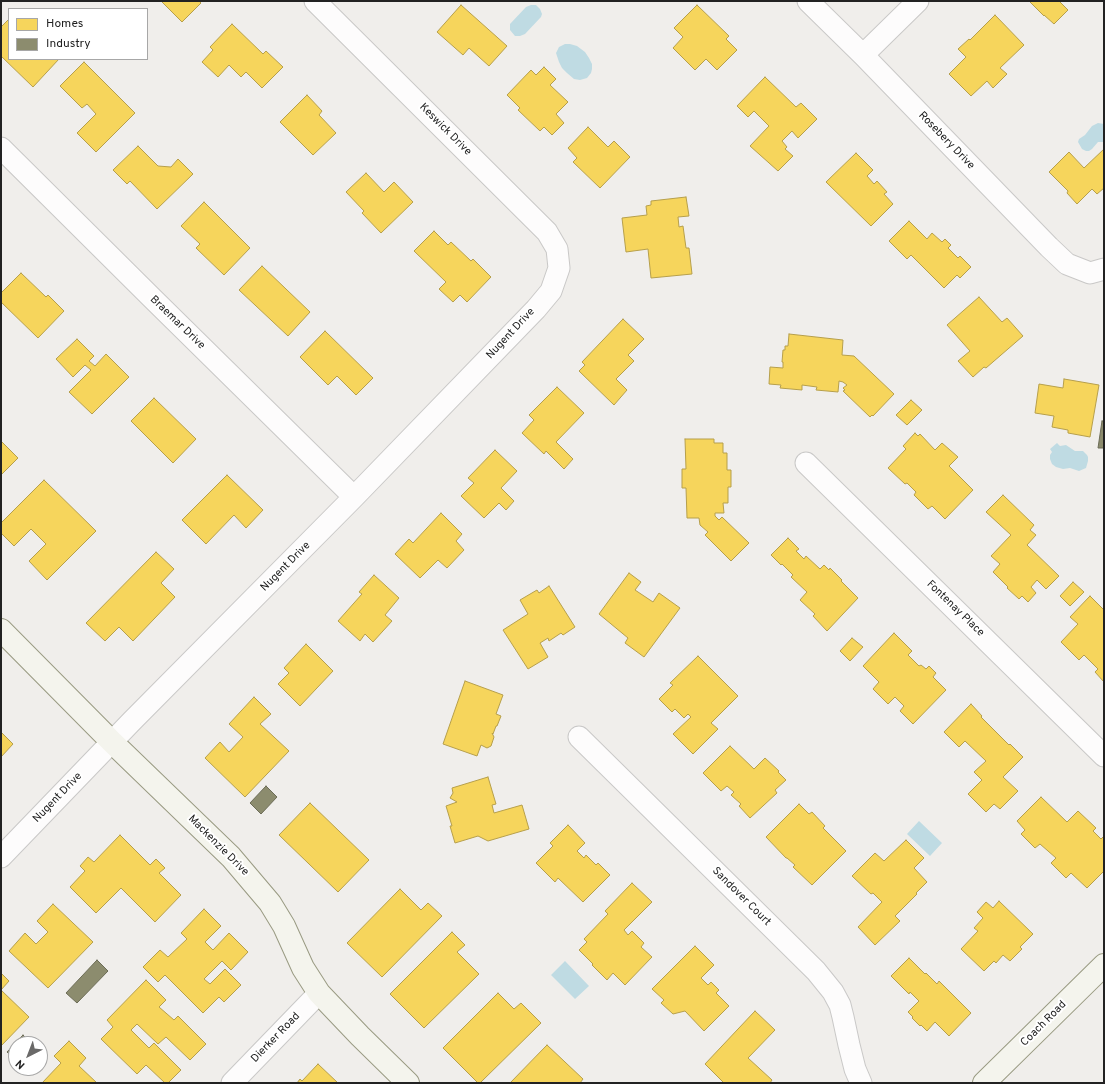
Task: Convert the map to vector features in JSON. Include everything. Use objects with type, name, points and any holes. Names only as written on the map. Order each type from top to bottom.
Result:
[{"type":"street","name":"Keswick Drive","points":[[315,1],[547,232],[557,249],[559,268]]},
{"type":"street","name":"Rosebery Drive","points":[[808,1],[863,55],[1067,264],[1097,271]]},
{"type":"street","points":[[863,55],[918,1]]},
{"type":"street","name":"Braemar Drive","points":[[1,148],[354,497]]},
{"type":"street","name":"Nugent Drive","points":[[1,857],[536,309],[551,291],[559,268]]},
{"type":"street","name":"Fontenay Place","points":[[806,463],[1104,756]]},
{"type":"street","name":"Mackenzie Drive","points":[[1,630],[112,742],[231,857],[256,884],[284,926],[303,968],[319,993],[408,1083]]},
{"type":"street","name":"Sandover Court","points":[[579,737],[816,971],[833,992],[840,1005],[855,1068],[861,1083]]},
{"type":"street","name":"Coach Road","points":[[984,1083],[1104,965]]},
{"type":"street","name":"Dierker Road","points":[[232,1083],[319,993]]},
{"type":"water","points":[[536,5],[540,9],[542,14],[541,17],[525,34],[515,36],[510,30],[510,24],[526,7]]},
{"type":"water","points":[[565,44],[577,46],[585,52],[589,58],[592,64],[592,69],[587,78],[580,80],[574,79],[562,68],[556,53],[559,47]]},
{"type":"water","points":[[1098,123],[1104,124],[1104,142],[1098,142],[1089,151],[1082,149],[1078,142],[1079,139],[1085,135],[1092,126]]},
{"type":"water","points":[[1057,443],[1060,446],[1066,445],[1075,451],[1083,451],[1088,457],[1086,468],[1079,471],[1070,468],[1063,469],[1052,464],[1050,455],[1052,452],[1050,449]]},
{"type":"water","points":[[919,821],[942,843],[930,856],[907,834]]},
{"type":"water","points":[[565,961],[589,986],[575,999],[551,975]]},
{"type":"building: Homes","points":[[161,1],[199,1],[201,3],[182,22]]},
{"type":"building: Homes","points":[[1029,1],[1059,1],[1068,10],[1054,24]]},
{"type":"building: Homes","points":[[461,5],[507,46],[489,66],[469,48],[463,55],[437,32]]},
{"type":"building: Homes","points":[[697,5],[729,36],[726,39],[737,50],[717,70],[706,59],[695,70],[673,48],[683,37],[674,28]]},
{"type":"building: Homes","points":[[995,15],[1024,45],[1000,68],[1007,74],[993,88],[987,81],[971,96],[949,74],[966,57],[958,49],[969,39],[970,40]]},
{"type":"building: Homes","points":[[8,20],[8,60],[58,60],[33,87],[1,56],[1,27]]},
{"type":"building: Homes","points":[[232,24],[263,54],[266,51],[283,67],[262,88],[246,72],[241,77],[229,65],[218,77],[202,62],[213,50],[210,47]]},
{"type":"building: Homes","points":[[84,62],[135,113],[96,152],[77,133],[96,114],[87,104],[82,108],[60,86]]},
{"type":"building: Homes","points":[[544,67],[556,79],[550,85],[568,102],[556,114],[564,123],[552,135],[544,127],[540,131],[518,110],[520,108],[507,95],[531,70],[536,75]]},
{"type":"building: Homes","points":[[765,77],[796,107],[801,103],[817,119],[798,138],[792,131],[782,141],[787,147],[785,149],[793,156],[778,171],[750,146],[769,126],[754,111],[748,117],[737,106]]},
{"type":"building: Homes","points":[[307,95],[322,111],[319,115],[336,133],[313,155],[280,122]]},
{"type":"building: Homes","points":[[588,127],[608,147],[614,141],[630,157],[600,188],[573,162],[577,158],[568,148]]},
{"type":"building: Homes","points":[[138,146],[158,166],[171,167],[178,159],[193,174],[157,209],[130,181],[127,184],[113,170]]},
{"type":"building: Homes","points":[[1104,149],[1104,188],[1097,194],[1092,189],[1077,204],[1067,193],[1068,191],[1049,172],[1069,152],[1084,168]]},
{"type":"building: Homes","points":[[856,153],[873,170],[867,176],[874,184],[877,181],[887,192],[884,194],[893,204],[871,226],[826,182]]},
{"type":"building: Homes","points":[[366,173],[384,192],[394,182],[413,202],[381,233],[362,213],[364,211],[346,192]]},
{"type":"building: Homes","points":[[686,197],[689,216],[678,217],[679,227],[683,226],[686,248],[689,248],[692,274],[651,278],[648,249],[626,252],[622,218],[647,215],[646,206],[651,205],[651,201]]},
{"type":"building: Homes","points":[[204,202],[250,248],[224,275],[196,248],[200,244],[181,226]]},
{"type":"building: Homes","points":[[909,221],[927,239],[932,233],[942,242],[945,239],[951,245],[948,248],[958,258],[960,256],[971,267],[960,278],[957,275],[944,288],[911,255],[907,259],[889,241]]},
{"type":"building: Homes","points":[[434,231],[448,245],[451,242],[471,261],[473,259],[491,277],[467,302],[460,295],[453,302],[439,289],[446,282],[414,251]]},
{"type":"building: Homes","points":[[262,266],[310,312],[288,336],[239,290]]},
{"type":"building: Homes","points":[[21,273],[46,297],[48,295],[64,311],[38,338],[1,302],[1,293]]},
{"type":"building: Homes","points":[[979,297],[1002,322],[1007,318],[1023,336],[986,368],[984,367],[973,377],[958,361],[970,351],[947,325]]},
{"type":"building: Homes","points":[[623,319],[644,339],[628,355],[634,361],[616,379],[627,390],[614,405],[579,371],[585,365],[582,362]]},
{"type":"building: Homes","points":[[325,331],[373,378],[356,395],[337,376],[328,385],[300,357]]},
{"type":"building: Homes","points":[[789,334],[843,340],[842,355],[854,356],[894,394],[873,416],[872,415],[870,417],[843,391],[845,390],[843,388],[847,385],[843,382],[839,381],[838,392],[816,390],[817,387],[802,385],[802,390],[780,388],[781,385],[769,384],[770,367],[783,368],[783,350],[785,350],[785,346],[788,346]]},
{"type":"building: Homes","points":[[77,339],[94,356],[89,361],[95,366],[106,354],[129,377],[92,414],[69,392],[91,370],[85,365],[73,377],[56,359]]},
{"type":"building: Homes","points":[[1064,379],[1099,385],[1090,437],[1068,433],[1068,430],[1052,427],[1054,416],[1035,413],[1039,384],[1063,388]]},
{"type":"building: Homes","points":[[557,387],[584,413],[556,442],[573,459],[564,469],[546,451],[544,454],[522,433],[534,420],[529,415]]},
{"type":"building: Homes","points":[[154,398],[196,439],[173,463],[131,421]]},
{"type":"building: Homes","points":[[911,400],[922,410],[907,425],[896,415]]},
{"type":"building: Homes","points":[[915,433],[918,436],[920,434],[935,450],[942,443],[958,457],[949,466],[973,490],[945,519],[932,506],[928,509],[914,495],[916,492],[888,468],[906,449],[903,446]]},
{"type":"building: Homes","points":[[685,439],[714,439],[714,443],[723,443],[723,453],[727,453],[727,470],[731,470],[731,487],[728,487],[728,503],[723,503],[724,513],[715,513],[715,516],[719,520],[722,517],[749,543],[731,561],[705,535],[708,532],[700,525],[699,518],[687,518],[686,488],[682,488],[682,469],[686,469]]},
{"type":"building: Homes","points":[[1,441],[18,458],[1,475]]},
{"type":"building: Homes","points":[[495,450],[517,471],[501,488],[514,501],[506,510],[499,503],[484,518],[461,496],[474,483],[468,478]]},
{"type":"building: Homes","points":[[227,475],[263,510],[246,528],[234,515],[206,544],[182,520]]},
{"type":"building: Homes","points":[[44,480],[96,531],[47,580],[29,561],[46,544],[31,529],[14,546],[1,533],[1,523]]},
{"type":"building: Homes","points":[[1003,495],[1034,525],[1030,530],[1036,535],[1027,545],[1059,576],[1046,589],[1037,580],[1031,587],[1036,593],[1028,602],[1022,596],[1019,599],[993,572],[1000,564],[991,556],[1011,535],[986,512]]},
{"type":"building: Homes","points":[[441,513],[462,534],[456,541],[464,550],[447,568],[438,560],[420,578],[395,554],[409,539],[413,543]]},
{"type":"building: Homes","points":[[788,538],[799,549],[796,551],[804,559],[806,556],[820,569],[824,565],[829,570],[830,568],[858,598],[827,631],[813,616],[815,614],[800,600],[807,592],[791,577],[793,575],[771,555]]},
{"type":"building: Homes","points":[[156,552],[174,569],[161,583],[175,597],[133,641],[119,627],[105,641],[86,623]]},
{"type":"building: Homes","points":[[629,573],[641,582],[635,590],[653,602],[659,593],[680,608],[644,657],[625,643],[628,638],[599,614]]},
{"type":"building: Homes","points":[[374,575],[399,598],[385,615],[392,621],[373,642],[365,634],[360,641],[338,621],[362,594],[359,592]]},
{"type":"building: Homes","points":[[1073,582],[1084,592],[1070,606],[1060,596]]},
{"type":"building: Homes","points":[[549,586],[575,627],[563,635],[561,633],[549,641],[548,638],[540,643],[548,657],[528,669],[503,630],[528,614],[520,600],[537,590],[539,593]]},
{"type":"building: Homes","points":[[1090,596],[1104,610],[1104,682],[1095,672],[1098,669],[1084,655],[1079,660],[1061,642],[1078,624],[1070,617]]},
{"type":"building: Homes","points":[[894,633],[912,651],[908,655],[919,666],[921,665],[926,669],[929,666],[936,673],[933,677],[946,690],[913,724],[900,711],[904,706],[895,697],[888,704],[873,689],[879,682],[863,666]]},
{"type":"building: Homes","points":[[852,638],[863,647],[850,661],[840,651]]},
{"type":"building: Homes","points":[[306,644],[333,671],[300,706],[278,684],[289,673],[284,668]]},
{"type":"building: Homes","points":[[698,656],[738,696],[711,723],[718,729],[693,754],[673,734],[691,717],[688,714],[684,718],[675,709],[672,712],[659,699],[673,685],[670,683]]},
{"type":"building: Homes","points":[[465,681],[503,695],[496,714],[501,716],[493,734],[492,733],[494,737],[491,746],[487,748],[481,745],[477,756],[443,744]]},
{"type":"building: Homes","points":[[254,697],[271,714],[260,724],[289,751],[245,797],[205,758],[220,742],[229,752],[243,737],[229,724]]},
{"type":"building: Homes","points":[[971,704],[982,716],[981,717],[1023,757],[1003,777],[1018,791],[1000,809],[994,804],[986,812],[968,794],[982,780],[974,772],[986,761],[965,741],[959,747],[944,732]]},
{"type":"building: Homes","points":[[1,732],[13,744],[1,757]]},
{"type":"building: Homes","points":[[730,746],[754,769],[765,758],[786,780],[775,790],[777,793],[750,818],[739,806],[741,804],[731,795],[734,792],[727,786],[721,791],[703,773]]},
{"type":"building: Homes","points":[[488,777],[496,804],[492,805],[494,813],[522,805],[529,829],[488,841],[478,836],[455,843],[446,806],[457,802],[450,798],[453,793],[452,788]]},
{"type":"building: Homes","points":[[1041,797],[1067,822],[1078,811],[1096,828],[1093,831],[1101,839],[1104,836],[1104,871],[1087,888],[1071,873],[1066,878],[1051,863],[1056,858],[1040,844],[1035,848],[1021,834],[1025,830],[1017,821]]},
{"type":"building: Homes","points":[[310,803],[369,860],[338,892],[279,835]]},
{"type":"building: Homes","points":[[799,804],[809,814],[812,812],[825,826],[823,828],[846,851],[812,885],[793,867],[795,865],[786,858],[766,837]]},
{"type":"building: Homes","points":[[568,825],[585,843],[577,851],[584,858],[586,855],[596,865],[598,863],[610,875],[583,902],[558,878],[555,882],[536,863],[553,846],[550,843]]},
{"type":"building: Homes","points":[[120,835],[150,865],[156,859],[165,868],[159,873],[181,895],[155,922],[121,888],[96,913],[70,887],[85,871],[80,866],[88,857],[94,862]]},
{"type":"building: Homes","points":[[906,840],[924,858],[914,868],[927,882],[895,916],[900,921],[875,945],[858,927],[882,902],[852,876],[875,853],[884,861]]},
{"type":"building: Homes","points":[[632,883],[652,902],[624,930],[628,935],[632,931],[644,943],[641,947],[652,957],[625,985],[613,973],[607,980],[579,950],[587,942],[584,939],[608,914],[605,911]]},
{"type":"building: Homes","points":[[400,889],[421,910],[428,903],[442,916],[382,977],[347,943]]},
{"type":"building: Homes","points":[[999,901],[1033,934],[1020,947],[1022,949],[1010,961],[1003,955],[996,963],[994,961],[984,971],[961,949],[978,931],[974,928],[983,918],[977,912],[986,902],[993,908]]},
{"type":"building: Homes","points":[[53,904],[93,942],[48,988],[9,951],[25,933],[36,944],[48,932],[37,921]]},
{"type":"building: Homes","points":[[204,909],[221,926],[205,942],[213,950],[229,933],[248,952],[231,970],[222,961],[204,979],[210,984],[225,969],[241,985],[224,1002],[219,997],[203,1013],[165,975],[158,982],[143,967],[160,950],[168,957],[187,939],[181,933]]},
{"type":"building: Homes","points":[[452,932],[465,945],[457,952],[479,974],[424,1028],[390,994]]},
{"type":"building: Homes","points":[[695,946],[714,965],[701,978],[708,985],[711,982],[719,990],[716,993],[729,1006],[704,1031],[685,1011],[673,1014],[661,1003],[664,1000],[652,989]]},
{"type":"building: Homes","points":[[909,958],[937,984],[939,981],[971,1013],[949,1036],[935,1022],[927,1031],[912,1018],[913,1017],[908,1012],[919,1001],[910,992],[909,994],[891,976]]},
{"type":"building: Homes","points":[[1,973],[9,981],[1,990]]},
{"type":"building: Homes","points":[[146,980],[166,1000],[159,1007],[174,1020],[178,1016],[206,1044],[190,1060],[166,1037],[158,1044],[137,1024],[131,1030],[149,1048],[154,1043],[181,1070],[168,1083],[165,1083],[146,1065],[137,1074],[101,1039],[113,1027],[107,1020]]},
{"type":"building: Homes","points":[[1,990],[29,1017],[11,1036],[8,1036],[8,1039],[1,1046]]},
{"type":"building: Homes","points":[[498,993],[514,1009],[521,1003],[541,1023],[480,1083],[478,1083],[443,1048]]},
{"type":"building: Homes","points":[[755,1011],[775,1030],[748,1058],[772,1080],[770,1083],[724,1083],[705,1064]]},
{"type":"building: Homes","points":[[69,1041],[86,1058],[79,1066],[97,1083],[42,1083],[61,1063],[54,1056]]},
{"type":"building: Homes","points":[[547,1045],[583,1079],[580,1083],[510,1083]]},
{"type":"building: Homes","points":[[318,1064],[338,1083],[297,1083],[300,1079],[302,1081]]},
{"type":"building: Industry","points":[[1102,421],[1104,421],[1104,448],[1098,448]]},
{"type":"building: Industry","points":[[266,786],[277,797],[261,814],[250,803]]},
{"type":"building: Industry","points":[[97,960],[108,971],[77,1003],[66,993]]}]
